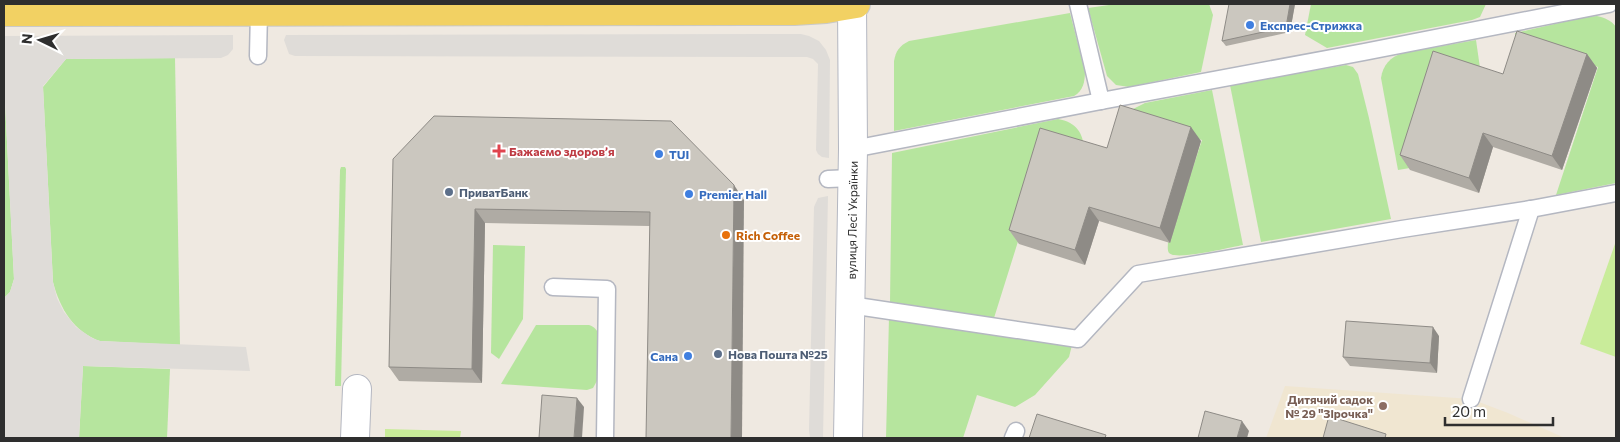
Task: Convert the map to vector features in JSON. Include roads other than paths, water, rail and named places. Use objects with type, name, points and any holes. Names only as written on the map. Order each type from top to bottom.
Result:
[{"type":"main road","points":[[4,12],[794,10],[826,9],[854,4]]},
{"type":"street","name":"вулиця Лесі Українки","points":[[848,438],[850,305],[840,178],[853,149],[854,4]]},
{"type":"street","points":[[354,438],[357,389]]},
{"type":"lane","points":[[1078,4],[1101,101]]},
{"type":"lane","points":[[853,149],[1609,4]]},
{"type":"lane","points":[[258,56],[259,11]]},
{"type":"lane","points":[[850,305],[1078,339],[1138,274],[1382,232],[1531,210],[1616,193]]},
{"type":"lane","points":[[1471,399],[1531,210]]},
{"type":"lane","points":[[553,287],[607,289],[605,438]]},
{"type":"place","name":"Експрес-Стрижка","points":[[1250,25]]},
{"type":"place","name":"Бажаємо здоровʼя","points":[[499,151]]},
{"type":"place","name":"TUI","points":[[659,154]]},
{"type":"place","name":"ПриватБанк","points":[[449,192]]},
{"type":"place","name":"Premier Hall","points":[[689,194]]},
{"type":"place","name":"Rich Coffee","points":[[726,235]]},
{"type":"place","name":"Нова Пошта №25","points":[[718,354]]},
{"type":"place","name":"Сана","points":[[688,356]]},
{"type":"place","name":"Дитячий садок № 29 \"Зірочка\"","points":[[1383,406]]}]
